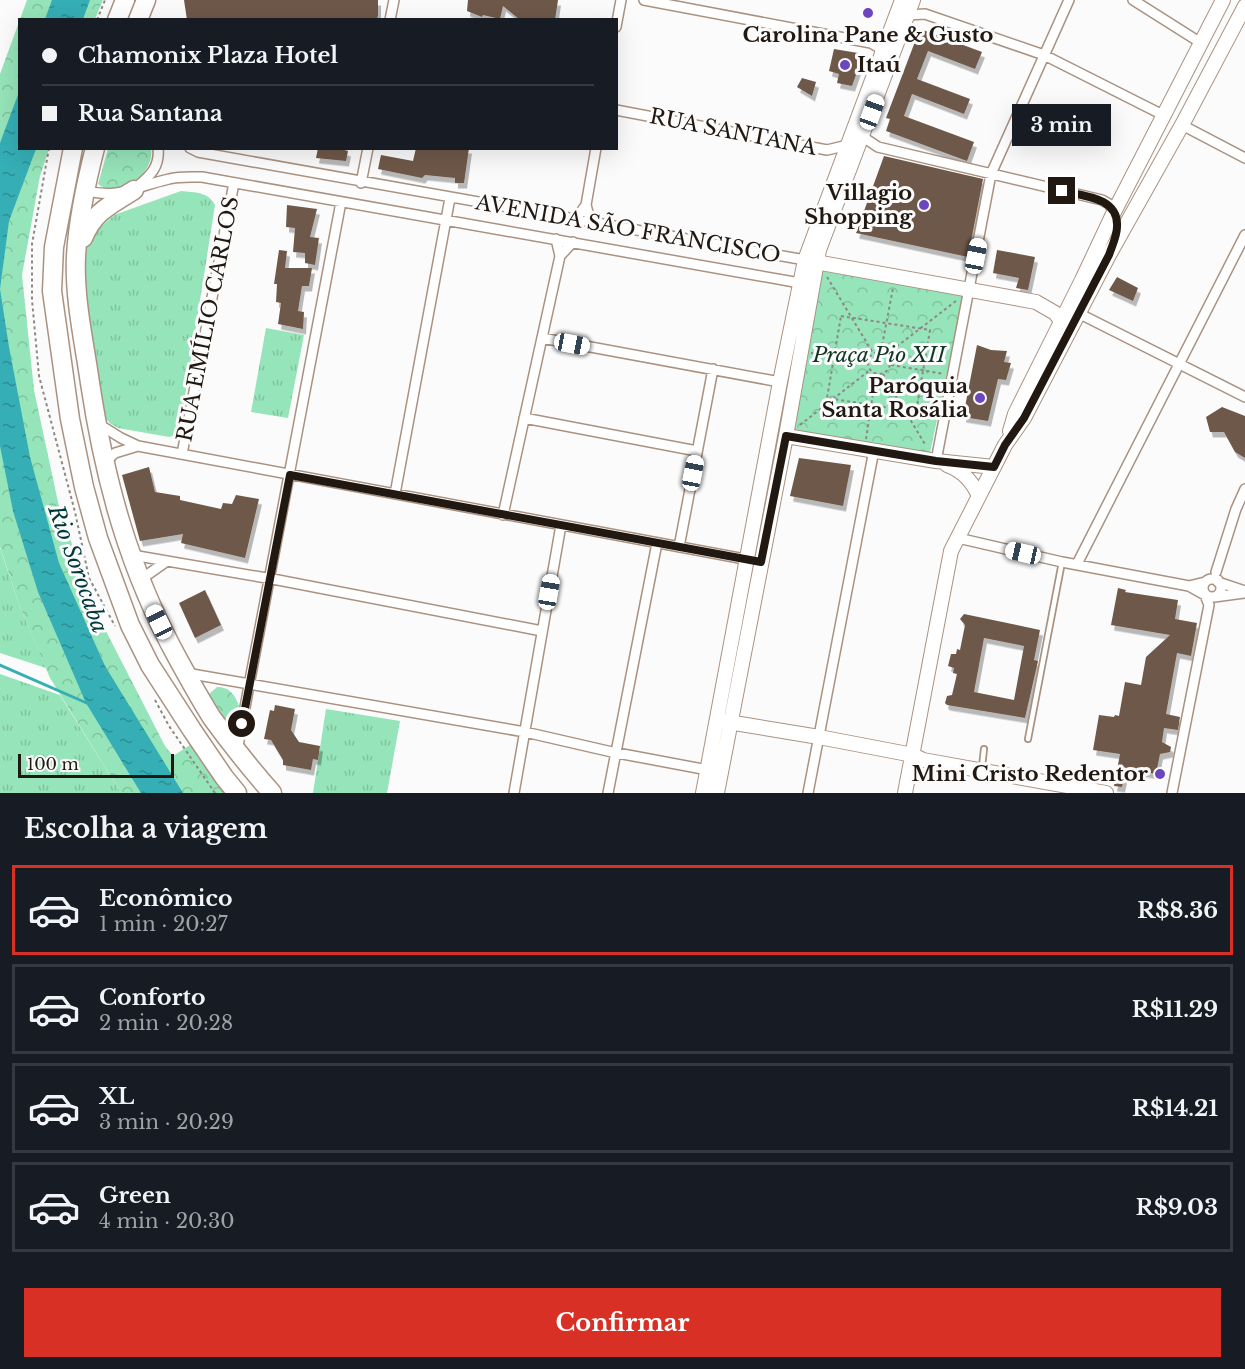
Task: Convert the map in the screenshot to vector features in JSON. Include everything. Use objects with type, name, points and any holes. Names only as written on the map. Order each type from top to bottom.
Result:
[{"type":"highway","points":[[118,18],[125,0]]},
{"type":"highway","points":[[94,150],[84,190],[76,256],[78,306],[104,465],[130,555],[163,631],[211,716],[240,756],[272,793]]},
{"type":"highway","points":[[72,152],[72,175],[75,183],[84,190]]},
{"type":"highway","points":[[72,152],[54,247],[52,291],[70,419],[84,487],[98,538],[130,626],[150,665],[180,712],[237,793]]},
{"type":"highway","points":[[76,256],[90,221],[134,189]]},
{"type":"main road","points":[[754,561],[786,436],[812,261],[848,145],[902,0]]},
{"type":"main road","points":[[717,793],[724,721],[754,561],[772,424],[800,283],[822,240],[913,0]]},
{"type":"main road","points":[[1005,445],[1015,414],[1114,212],[1223,0]]},
{"type":"main road","points":[[905,793],[951,551],[1005,445],[1028,411],[1109,255],[1245,6]]},
{"type":"main road","points":[[1109,255],[1117,226],[1114,212]]},
{"type":"main road","points":[[812,261],[970,291],[1059,304],[1065,301],[1082,280]]},
{"type":"main road","points":[[1078,313],[1074,308],[1082,280]]},
{"type":"main road","points":[[1028,411],[1035,385],[1062,332],[1062,322],[1055,313],[1036,302]]},
{"type":"main road","points":[[772,424],[786,436],[936,461],[994,467]]},
{"type":"main road","points":[[936,461],[960,471],[970,480],[979,496]]},
{"type":"main road","points":[[724,721],[819,736],[913,755],[923,760],[981,771],[1044,788],[1106,793]]},
{"type":"main road","points":[[703,793],[724,721]]},
{"type":"street","points":[[390,18],[394,0]]},
{"type":"street","points":[[618,18],[621,0]]},
{"type":"street","points":[[644,0],[871,43],[878,47],[882,54]]},
{"type":"street","points":[[936,461],[991,174],[1069,0]]},
{"type":"street","points":[[1133,0],[1201,44]]},
{"type":"street","points":[[907,15],[925,14],[1044,55],[1163,115]]},
{"type":"street","name":"RUA SANTANA","points":[[618,110],[828,150],[848,145]]},
{"type":"street","points":[[1182,125],[1245,158]]},
{"type":"street","points":[[863,136],[878,147],[1102,200],[1109,204],[1114,212]]},
{"type":"street","points":[[134,189],[154,171],[158,150]]},
{"type":"street","name":"AVENIDA SÃO FRANCISCO","points":[[194,150],[361,183],[812,261]]},
{"type":"street","points":[[361,183],[368,150]]},
{"type":"street","points":[[591,223],[586,205],[596,150]]},
{"type":"street","name":"AVENIDA SÃO FRANCISCO","points":[[84,190],[100,195],[116,194],[168,179],[185,176],[202,177],[800,283]]},
{"type":"street","name":"RUA EMÍLIO CARLOS","points":[[182,454],[234,183]]},
{"type":"street","name":"AVENIDA SÃO FRANCISCO","points":[[445,221],[450,198]]},
{"type":"street","points":[[240,756],[238,746],[341,202]]},
{"type":"street","points":[[575,220],[586,205]]},
{"type":"street","points":[[395,494],[445,221]]},
{"type":"street","points":[[1077,564],[1245,235]]},
{"type":"street","points":[[503,515],[560,256],[556,239]]},
{"type":"street","points":[[560,256],[573,242]]},
{"type":"street","points":[[1078,313],[1245,398]]},
{"type":"street","points":[[542,338],[780,382]]},
{"type":"street","points":[[679,547],[713,369]]},
{"type":"street","points":[[524,418],[697,451]]},
{"type":"street","points":[[96,422],[138,446],[754,561]]},
{"type":"street","points":[[104,465],[114,453],[138,446]]},
{"type":"street","points":[[808,793],[869,450]]},
{"type":"street","points":[[1172,793],[1209,605],[1210,596],[1203,586],[1212,579],[1245,489]]},
{"type":"street","points":[[514,793],[561,525]]},
{"type":"street","points":[[958,538],[1062,562],[1189,586],[1210,596],[1245,592]]},
{"type":"street","points":[[608,793],[657,543]]},
{"type":"street","points":[[130,555],[542,631]]},
{"type":"street","points":[[140,580],[167,561]]},
{"type":"street","points":[[1189,586],[1212,579],[1245,592]]},
{"type":"street","points":[[1210,596],[1221,591],[1212,579]]},
{"type":"street","points":[[186,673],[525,732],[616,753],[708,770]]},
{"type":"lane","points":[[1028,738],[1062,562]]},
{"type":"lane","points":[[981,771],[984,749]]},
{"type":"path","points":[[99,18],[105,0]]},
{"type":"path","points":[[812,261],[852,318],[873,353]]},
{"type":"path","points":[[881,351],[895,276]]},
{"type":"path","points":[[888,354],[970,291]]},
{"type":"path","points":[[841,316],[886,323],[930,330],[916,412],[827,398],[841,316]]},
{"type":"path","points":[[888,354],[881,351],[873,353],[868,362],[870,370],[876,374],[883,374],[891,365]]},
{"type":"path","points":[[800,352],[868,362]]},
{"type":"path","points":[[888,354],[891,365]]},
{"type":"path","points":[[891,365],[952,376]]},
{"type":"path","points":[[786,436],[870,370]]},
{"type":"path","points":[[869,450],[871,405],[876,374]]},
{"type":"path","points":[[883,374],[936,461]]},
{"type":"green space","points":[[27,0],[103,0],[95,18],[20,18]]},
{"type":"green space","points":[[18,25],[18,150],[49,150],[40,176],[22,275],[34,390],[58,502],[92,604],[165,746],[173,756],[190,745],[226,793],[121,793],[50,678],[20,607],[0,547],[0,74]]},
{"type":"green space","points":[[108,150],[151,150],[151,158],[147,167],[134,182],[116,190],[106,189],[98,184]]},
{"type":"green space","points":[[181,191],[205,195],[215,205],[180,428],[176,435],[169,437],[118,428],[104,417],[86,302],[81,250],[92,235],[114,215]]},
{"type":"green space","name":"Praça Pio XII","points":[[823,270],[963,296],[930,453],[793,431]]},
{"type":"green space","points":[[266,328],[304,335],[288,418],[251,412]]},
{"type":"green space","points":[[0,548],[20,607],[46,668],[0,653]]},
{"type":"green space","points":[[0,674],[60,695],[121,793],[0,793]]},
{"type":"green space","points":[[217,687],[229,690],[236,698],[239,706],[235,721],[226,721],[209,694]]},
{"type":"green space","points":[[326,709],[400,721],[387,793],[313,793]]},
{"type":"water","points":[[52,0],[90,0],[83,18],[45,18]]},
{"type":"water","points":[[18,95],[18,150],[36,150],[9,221],[0,289],[0,143]]},
{"type":"water","name":"Rio Sorocaba","points":[[0,289],[30,457],[59,563],[105,666],[183,793],[141,793],[86,703],[38,592],[13,511],[0,446]]},
{"type":"building","points":[[184,0],[378,0],[377,18],[187,18]]},
{"type":"building","points":[[468,0],[558,0],[555,18],[518,18],[503,6],[500,18],[483,15],[482,17],[467,11]]},
{"type":"building","points":[[923,30],[982,52],[975,69],[928,51],[917,79],[970,99],[964,114],[912,94],[904,116],[974,142],[967,161],[886,131],[890,119],[886,118],[916,39],[919,41]]},
{"type":"building","name":"Itaú","points":[[834,49],[861,55],[852,86],[837,83],[839,74],[829,71]]},
{"type":"building","points":[[802,78],[816,82],[812,96],[797,87]]},
{"type":"building","points":[[318,150],[348,151],[346,161],[316,158]]},
{"type":"building","points":[[416,150],[469,150],[464,183],[455,183],[455,178],[425,175],[422,178],[378,169],[381,155],[413,161]]},
{"type":"building","name":"Villagio Shopping","points":[[884,156],[983,179],[968,257],[856,233]]},
{"type":"building","points":[[287,205],[317,209],[310,237],[319,238],[315,265],[305,263],[305,253],[293,252],[295,228],[286,227]]},
{"type":"building","points":[[279,250],[287,251],[285,268],[312,268],[309,286],[302,286],[298,311],[304,312],[303,329],[278,324],[281,303],[276,302],[277,284],[274,284]]},
{"type":"building","points":[[997,250],[1035,257],[1028,290],[1016,288],[1019,278],[993,273]]},
{"type":"building","points":[[1117,277],[1138,288],[1133,301],[1109,290]]},
{"type":"building","name":"Paróquia Santa Rosália","points":[[977,345],[991,350],[1007,351],[1004,362],[1011,363],[1006,380],[998,379],[988,421],[963,417]]},
{"type":"building","points":[[1222,407],[1245,416],[1245,458],[1235,452],[1224,432],[1210,432],[1206,417]]},
{"type":"building","points":[[799,458],[851,465],[843,506],[790,496]]},
{"type":"building","points":[[149,467],[155,492],[180,496],[180,500],[221,509],[223,503],[232,504],[236,495],[259,499],[245,558],[181,543],[183,534],[140,541],[122,475]]},
{"type":"building","points":[[1118,588],[1126,590],[1125,592],[1178,600],[1175,619],[1197,623],[1191,656],[1177,653],[1166,714],[1180,717],[1178,730],[1164,728],[1162,742],[1171,747],[1170,752],[1160,754],[1156,774],[1126,769],[1122,787],[1114,786],[1120,754],[1093,750],[1099,715],[1119,716],[1125,682],[1141,685],[1146,657],[1170,635],[1111,625]]},
{"type":"building","points":[[205,590],[221,625],[195,638],[179,603]]},
{"type":"building","points":[[964,614],[1040,630],[1034,660],[1038,661],[1025,718],[945,703],[947,696],[952,695],[957,674],[953,673],[954,668],[948,666],[951,654],[956,654],[957,649],[960,650],[965,625],[960,619]],"holes":[[[984,638],[1024,646],[1014,700],[974,692]]]},
{"type":"building","points":[[275,705],[295,709],[291,730],[299,742],[320,746],[318,760],[313,759],[311,770],[283,765],[283,760],[271,740],[264,739],[270,710],[274,711]]},
{"type":"waterway","points":[[0,665],[89,704]]},
{"type":"place","name":"Carolina Pane & Gusto","points":[[868,13]]},
{"type":"place","name":"Itaú","points":[[845,65]]},
{"type":"place","name":"Villagio Shopping","points":[[924,205]]},
{"type":"place","name":"Paróquia Santa Rosália","points":[[980,398]]},
{"type":"place","name":"Mini Cristo Redentor","points":[[1160,774]]},
{"type":"route","points":[[242,724],[290,475],[761,562],[786,436],[936,461],[994,467],[1005,445],[1024,418],[1109,255],[1116,232],[1117,219],[1109,204],[1102,200],[1062,191]]}]
